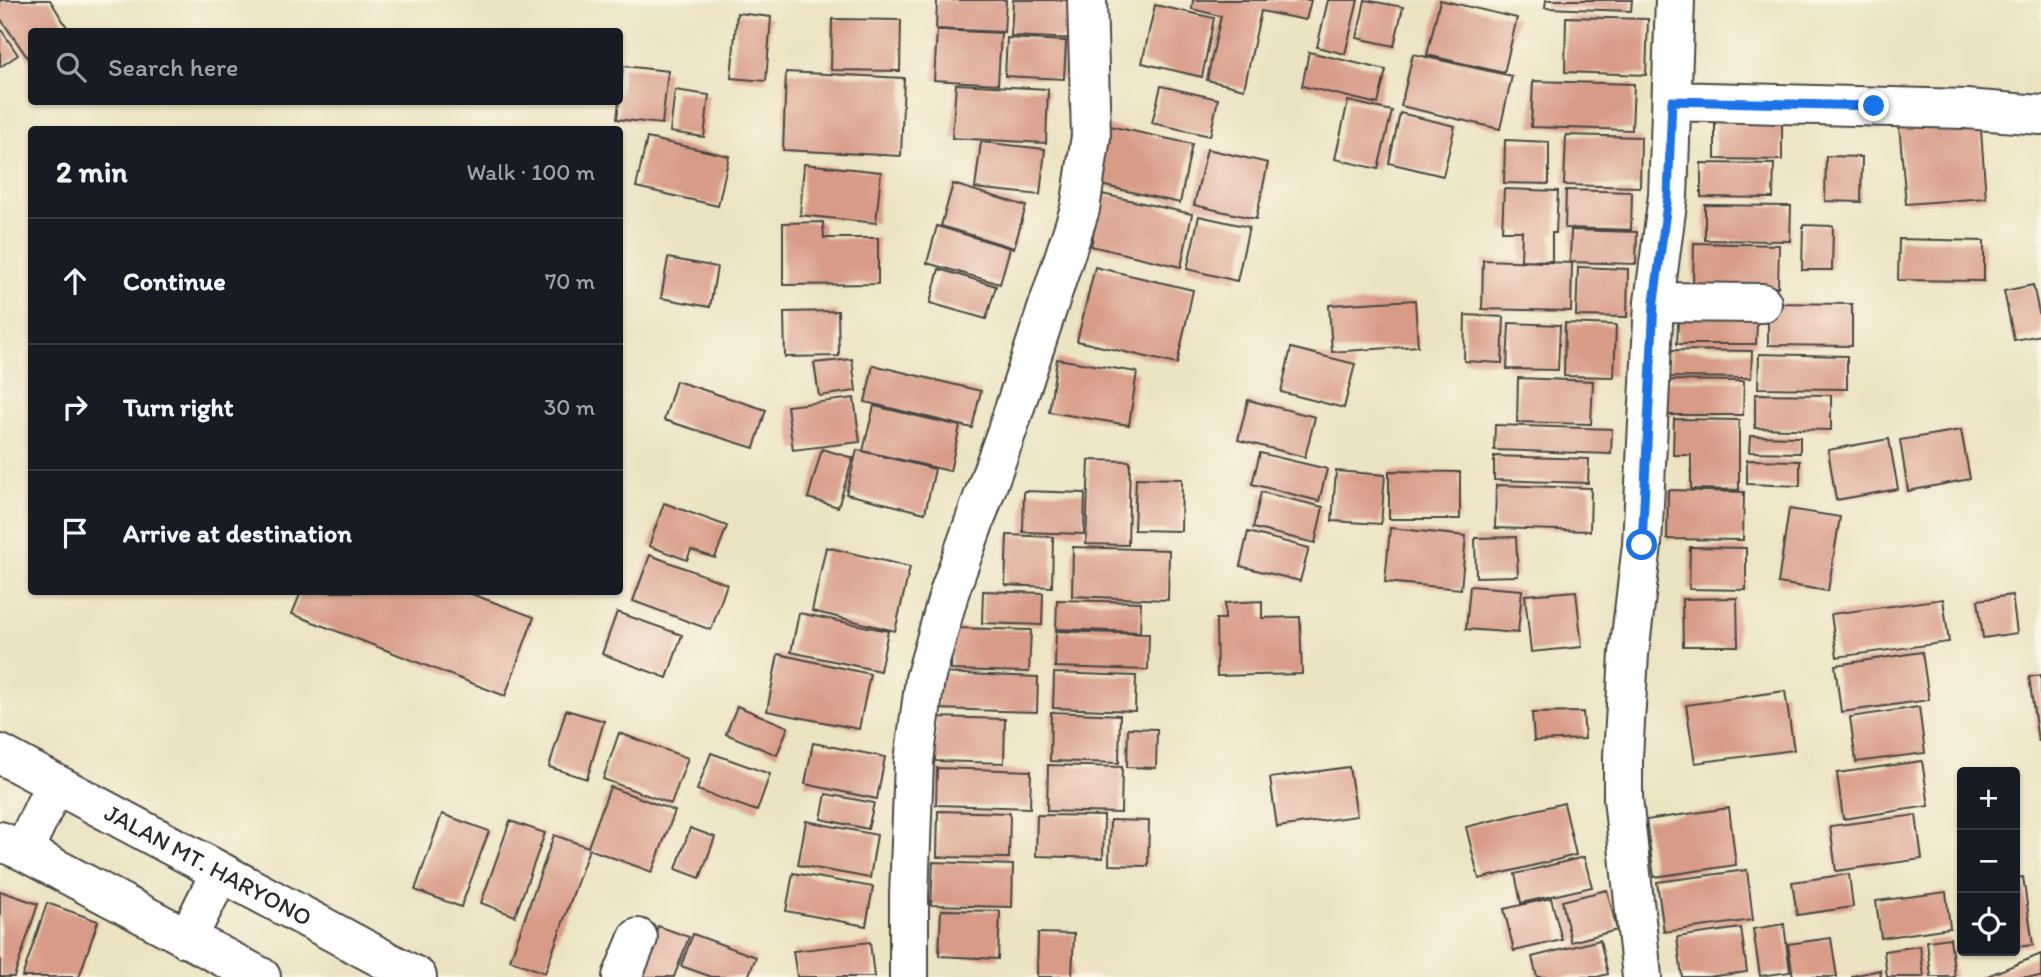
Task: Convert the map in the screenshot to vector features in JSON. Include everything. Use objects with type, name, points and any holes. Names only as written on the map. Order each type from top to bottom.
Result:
[{"type":"street","points":[[909,977],[914,761],[925,679],[950,590],[1008,428],[1080,209],[1091,136],[1087,0]]},
{"type":"street","points":[[1642,977],[1623,798],[1623,757],[1629,654],[1642,545],[1654,302],[1668,196],[1675,0]]},
{"type":"street","points":[[1672,101],[1966,109],[2041,114]]},
{"type":"street","points":[[1654,302],[1762,303]]},
{"type":"street","name":"JALAN MT. HARYONO","points":[[0,754],[416,977]]},
{"type":"street","points":[[55,784],[21,841],[193,926],[261,977]]},
{"type":"street","points":[[193,926],[220,873]]},
{"type":"street","points":[[622,977],[638,939]]},
{"type":"building","points":[[0,0],[50,0],[68,28],[28,28],[28,58],[0,18]]},
{"type":"building","points":[[937,0],[1006,0],[1004,32],[936,29]]},
{"type":"building","points":[[1013,0],[1079,0],[1077,39],[1011,36]]},
{"type":"building","points":[[1193,0],[1311,0],[1306,20],[1261,11],[1244,89],[1207,80],[1221,16],[1192,9]]},
{"type":"building","points":[[1328,0],[1358,0],[1345,54],[1317,47]]},
{"type":"building","points":[[1365,0],[1403,7],[1394,46],[1357,38]]},
{"type":"building","points":[[1440,0],[1517,18],[1504,73],[1427,55]]},
{"type":"building","points":[[1546,0],[1632,0],[1631,11],[1545,8]]},
{"type":"building","points":[[1155,5],[1214,18],[1202,77],[1142,63]]},
{"type":"building","points":[[737,13],[771,17],[766,81],[731,78]]},
{"type":"building","points":[[1566,17],[1648,19],[1646,75],[1565,72]]},
{"type":"building","points":[[832,19],[901,20],[900,71],[831,70]]},
{"type":"building","points":[[0,28],[18,55],[0,67]]},
{"type":"building","points":[[937,30],[1001,33],[998,84],[934,80]]},
{"type":"building","points":[[1007,38],[1066,41],[1064,79],[1005,76]]},
{"type":"building","points":[[1309,52],[1386,70],[1378,104],[1302,86]]},
{"type":"building","points":[[1413,54],[1512,76],[1500,129],[1401,106]]},
{"type":"building","points":[[623,66],[668,71],[662,124],[617,119],[619,105],[623,105]]},
{"type":"building","points":[[786,72],[904,78],[901,156],[783,150]]},
{"type":"building","points":[[1533,81],[1634,84],[1632,130],[1531,127]]},
{"type":"building","points":[[956,84],[1048,89],[1046,143],[952,138]]},
{"type":"building","points":[[1161,86],[1218,99],[1210,136],[1152,123]]},
{"type":"building","points":[[675,90],[709,95],[704,137],[670,132]]},
{"type":"building","points":[[1348,101],[1392,111],[1378,169],[1335,159]]},
{"type":"building","points":[[1400,113],[1455,126],[1443,176],[1389,163]]},
{"type":"building","points":[[1980,117],[1986,198],[1906,204],[1899,124]]},
{"type":"building","points":[[1715,119],[1782,120],[1782,160],[1715,159]]},
{"type":"building","points":[[1105,125],[1192,144],[1180,203],[1092,183]]},
{"type":"building","points":[[1566,135],[1641,137],[1640,187],[1564,185]]},
{"type":"building","points":[[647,138],[729,156],[718,206],[636,187]]},
{"type":"building","points":[[1505,140],[1549,142],[1549,184],[1504,183]]},
{"type":"building","points":[[981,142],[1045,149],[1040,195],[975,188]]},
{"type":"building","points":[[1207,149],[1268,163],[1256,219],[1194,205]]},
{"type":"building","points":[[1826,156],[1862,157],[1861,202],[1825,201]]},
{"type":"building","points":[[1701,163],[1774,164],[1773,198],[1701,197]]},
{"type":"building","points":[[804,164],[881,172],[876,223],[800,215]]},
{"type":"building","points":[[953,184],[1026,206],[1014,248],[941,226]]},
{"type":"building","points":[[1504,189],[1558,191],[1556,233],[1552,233],[1552,261],[1521,260],[1522,231],[1502,231]]},
{"type":"building","points":[[1566,190],[1632,192],[1631,230],[1565,228]]},
{"type":"building","points":[[1102,194],[1192,214],[1181,267],[1091,246]]},
{"type":"building","points":[[1705,205],[1791,206],[1790,241],[1705,240]]},
{"type":"building","points":[[1199,216],[1249,227],[1237,281],[1187,269]]},
{"type":"building","points":[[823,222],[824,238],[878,238],[878,284],[783,285],[783,223]]},
{"type":"building","points":[[1803,225],[1833,226],[1832,270],[1802,270]]},
{"type":"building","points":[[937,226],[1010,248],[1000,284],[927,263]]},
{"type":"building","points":[[1571,230],[1637,232],[1636,264],[1570,262]]},
{"type":"building","points":[[1899,239],[1984,241],[1984,281],[1898,280]]},
{"type":"building","points":[[1694,243],[1779,245],[1778,287],[1693,285]]},
{"type":"building","points":[[668,258],[717,267],[710,307],[661,298]]},
{"type":"building","points":[[1483,260],[1572,263],[1571,311],[1482,309]]},
{"type":"building","points":[[1095,267],[1193,290],[1177,364],[1077,341]]},
{"type":"building","points":[[1578,267],[1628,269],[1627,317],[1576,316]]},
{"type":"building","points":[[939,269],[996,286],[986,319],[930,303]]},
{"type":"building","points":[[2033,285],[2041,335],[2014,340],[2004,291]]},
{"type":"building","points":[[1415,300],[1418,346],[1332,352],[1329,305]]},
{"type":"building","points":[[1768,303],[1852,304],[1852,346],[1768,345]]},
{"type":"building","points":[[1679,305],[1758,306],[1756,344],[1677,344]]},
{"type":"building","points":[[838,311],[839,356],[785,357],[784,312]]},
{"type":"building","points":[[1465,315],[1504,317],[1502,363],[1464,361]]},
{"type":"building","points":[[1509,323],[1560,325],[1558,370],[1507,369]]},
{"type":"building","points":[[1565,323],[1616,325],[1614,377],[1564,376]]},
{"type":"building","points":[[1291,348],[1355,364],[1344,408],[1281,392]]},
{"type":"building","points":[[1670,350],[1752,351],[1751,378],[1670,377]]},
{"type":"building","points":[[1759,354],[1847,356],[1847,389],[1758,388]]},
{"type":"building","points":[[852,359],[856,391],[819,396],[814,363]]},
{"type":"building","points":[[1057,359],[1137,372],[1129,425],[1049,412]]},
{"type":"building","points":[[873,365],[981,391],[972,428],[865,402]]},
{"type":"building","points":[[1518,378],[1593,381],[1591,424],[1517,422]]},
{"type":"building","points":[[1653,380],[1744,381],[1743,415],[1653,415]]},
{"type":"building","points":[[676,381],[766,410],[754,448],[664,420]]},
{"type":"building","points":[[1755,394],[1831,395],[1831,430],[1755,428]]},
{"type":"building","points":[[854,398],[860,442],[793,450],[787,406]]},
{"type":"building","points":[[1248,400],[1315,417],[1305,457],[1238,440]]},
{"type":"building","points":[[874,406],[960,426],[950,471],[863,451]]},
{"type":"building","points":[[1674,419],[1739,420],[1739,490],[1691,489],[1691,455],[1673,455]]},
{"type":"building","points":[[1495,425],[1612,429],[1611,454],[1494,450]]},
{"type":"building","points":[[1961,430],[1970,479],[1908,491],[1900,440]]},
{"type":"building","points":[[1750,436],[1800,437],[1800,453],[1749,452]]},
{"type":"building","points":[[1889,439],[1898,489],[1836,500],[1828,450]]},
{"type":"building","points":[[822,449],[853,458],[838,507],[808,498]]},
{"type":"building","points":[[857,450],[935,469],[925,513],[846,494]]},
{"type":"building","points":[[1260,453],[1327,469],[1319,501],[1252,484]]},
{"type":"building","points":[[1494,456],[1589,459],[1588,483],[1494,480]]},
{"type":"building","points":[[1089,460],[1130,461],[1128,545],[1086,544]]},
{"type":"building","points":[[1747,460],[1800,461],[1800,486],[1747,484]]},
{"type":"building","points":[[1336,471],[1385,475],[1381,524],[1332,521]]},
{"type":"building","points":[[1389,471],[1460,472],[1460,519],[1389,519]]},
{"type":"building","points":[[1136,478],[1182,479],[1181,531],[1134,530]]},
{"type":"building","points":[[1496,485],[1591,488],[1590,531],[1495,528]]},
{"type":"building","points":[[1668,490],[1744,492],[1743,540],[1667,539]]},
{"type":"building","points":[[1024,491],[1085,493],[1084,534],[1023,532]]},
{"type":"building","points":[[1261,492],[1323,507],[1315,543],[1253,528]]},
{"type":"building","points":[[664,503],[727,526],[715,558],[691,550],[687,560],[649,546]]},
{"type":"building","points":[[1789,509],[1840,517],[1828,591],[1778,583]]},
{"type":"building","points":[[1390,528],[1466,536],[1461,589],[1385,582]]},
{"type":"building","points":[[1248,532],[1309,548],[1300,581],[1240,566]]},
{"type":"building","points":[[1007,535],[1053,537],[1052,587],[1005,585]]},
{"type":"building","points":[[1516,537],[1518,576],[1476,577],[1475,538]]},
{"type":"building","points":[[826,547],[910,567],[895,631],[812,611]]},
{"type":"building","points":[[1073,547],[1169,550],[1168,600],[1072,596]]},
{"type":"building","points":[[1690,547],[1746,548],[1746,590],[1689,589]]},
{"type":"building","points":[[650,555],[727,584],[711,630],[633,601]]},
{"type":"building","points":[[1470,586],[1522,590],[1518,633],[1466,629]]},
{"type":"building","points":[[983,591],[1043,593],[1042,625],[982,623]]},
{"type":"building","points":[[1576,591],[1582,647],[1531,652],[1525,595]]},
{"type":"building","points":[[300,595],[474,595],[534,617],[505,696],[292,614]]},
{"type":"building","points":[[2012,595],[2017,633],[1983,638],[1978,600]]},
{"type":"building","points":[[1737,598],[1738,646],[1683,646],[1682,599]]},
{"type":"building","points":[[1943,599],[1949,642],[1837,657],[1831,614]]},
{"type":"building","points":[[1057,600],[1141,602],[1140,632],[1056,629]]},
{"type":"building","points":[[1262,601],[1262,618],[1300,617],[1302,674],[1217,676],[1216,619],[1225,619],[1225,603]]},
{"type":"building","points":[[617,612],[682,635],[667,678],[602,654]]},
{"type":"building","points":[[799,613],[888,631],[880,671],[791,652]]},
{"type":"building","points":[[952,628],[1031,630],[1029,672],[951,670]]},
{"type":"building","points":[[1056,631],[1149,634],[1148,670],[1055,667]]},
{"type":"building","points":[[1922,652],[1929,700],[1841,712],[1835,665]]},
{"type":"building","points":[[778,654],[870,674],[859,729],[767,711]]},
{"type":"building","points":[[938,673],[1038,677],[1037,712],[937,709]]},
{"type":"building","points":[[1054,673],[1136,676],[1135,711],[1053,708]]},
{"type":"building","points":[[2041,675],[2041,741],[2038,741],[2029,677]]},
{"type":"building","points":[[1785,691],[1794,750],[1695,763],[1686,705]]},
{"type":"building","points":[[737,706],[788,727],[777,755],[726,734]]},
{"type":"building","points":[[1919,707],[1925,753],[1856,762],[1850,717]]},
{"type":"building","points":[[566,710],[604,721],[587,779],[549,767]]},
{"type":"building","points":[[1051,712],[1120,715],[1119,763],[1050,761]]},
{"type":"building","points":[[1583,712],[1585,739],[1534,741],[1532,713]]},
{"type":"building","points":[[936,717],[1005,719],[1004,763],[935,761]]},
{"type":"building","points":[[1128,728],[1157,729],[1156,768],[1127,767]]},
{"type":"building","points":[[619,733],[688,758],[671,804],[603,779]]},
{"type":"building","points":[[813,743],[885,757],[877,799],[805,784]]},
{"type":"building","points":[[711,753],[770,774],[757,811],[697,790]]},
{"type":"building","points":[[1922,761],[1929,806],[1843,819],[1837,773]]},
{"type":"building","points":[[1048,765],[1122,767],[1121,813],[1047,811]]},
{"type":"building","points":[[1349,767],[1357,816],[1277,827],[1270,778]]},
{"type":"building","points":[[937,768],[1031,771],[1030,808],[936,805]]},
{"type":"building","points":[[610,787],[675,811],[652,872],[589,849],[545,973],[510,960],[554,835],[588,847]]},
{"type":"building","points":[[826,794],[874,803],[868,829],[821,819]]},
{"type":"building","points":[[1564,803],[1576,855],[1479,879],[1466,827]]},
{"type":"building","points":[[1729,808],[1736,865],[1654,877],[1646,820]]},
{"type":"building","points":[[938,811],[1010,813],[1009,858],[937,857]]},
{"type":"building","points":[[442,814],[489,831],[461,907],[415,890]]},
{"type":"building","points":[[1037,815],[1104,816],[1103,858],[1036,856]]},
{"type":"building","points":[[1916,815],[1922,859],[1836,871],[1830,826]]},
{"type":"building","points":[[1110,820],[1149,821],[1148,866],[1109,865]]},
{"type":"building","points":[[510,821],[545,833],[515,916],[481,903]]},
{"type":"building","points":[[806,821],[877,835],[870,878],[798,865]]},
{"type":"building","points":[[690,828],[715,837],[700,878],[676,869]]},
{"type":"building","points":[[1584,857],[1592,887],[1521,903],[1515,874]]},
{"type":"building","points":[[933,862],[1013,865],[1012,907],[931,905]]},
{"type":"building","points":[[1747,870],[1753,920],[1664,932],[1657,882]]},
{"type":"building","points":[[793,873],[873,887],[866,926],[786,911]]},
{"type":"building","points":[[1849,874],[1853,907],[1797,915],[1792,882]]},
{"type":"building","points":[[2020,877],[2023,877],[2033,945],[2020,946],[2020,893]]},
{"type":"building","points":[[1607,890],[1617,930],[1571,942],[1562,901]]},
{"type":"building","points":[[0,891],[38,904],[14,977],[0,977]]},
{"type":"building","points":[[1946,892],[1950,928],[1881,938],[1876,901]]},
{"type":"building","points":[[1551,898],[1562,940],[1514,951],[1504,909]]},
{"type":"building","points":[[47,903],[98,921],[79,977],[22,977]]},
{"type":"building","points":[[941,910],[1000,911],[998,959],[939,956]]},
{"type":"building","points":[[1784,924],[1790,972],[1760,976],[1753,929]]},
{"type":"building","points":[[658,926],[689,937],[674,977],[639,977]]},
{"type":"building","points":[[1741,928],[1747,972],[1682,977],[1677,937]]},
{"type":"building","points":[[1038,933],[1074,934],[1072,977],[1037,977]]},
{"type":"building","points":[[693,934],[756,957],[748,977],[712,977],[681,966]]},
{"type":"building","points":[[1831,938],[1837,977],[1793,977],[1788,944]]},
{"type":"building","points":[[1950,938],[1955,977],[1931,977],[1927,941]]},
{"type":"building","points":[[1600,940],[1608,974],[1597,977],[1537,977],[1532,957]]},
{"type":"building","points":[[870,942],[874,977],[797,977],[793,951]]},
{"type":"building","points":[[1920,946],[1924,977],[1887,977],[1884,951]]},
{"type":"building","points":[[2041,954],[2041,977],[1985,977]]},
{"type":"building","points":[[1880,970],[1881,977],[1852,977],[1852,976]]},
{"type":"route","points":[[1642,545],[1654,302],[1668,196],[1672,101],[1874,106]]}]
